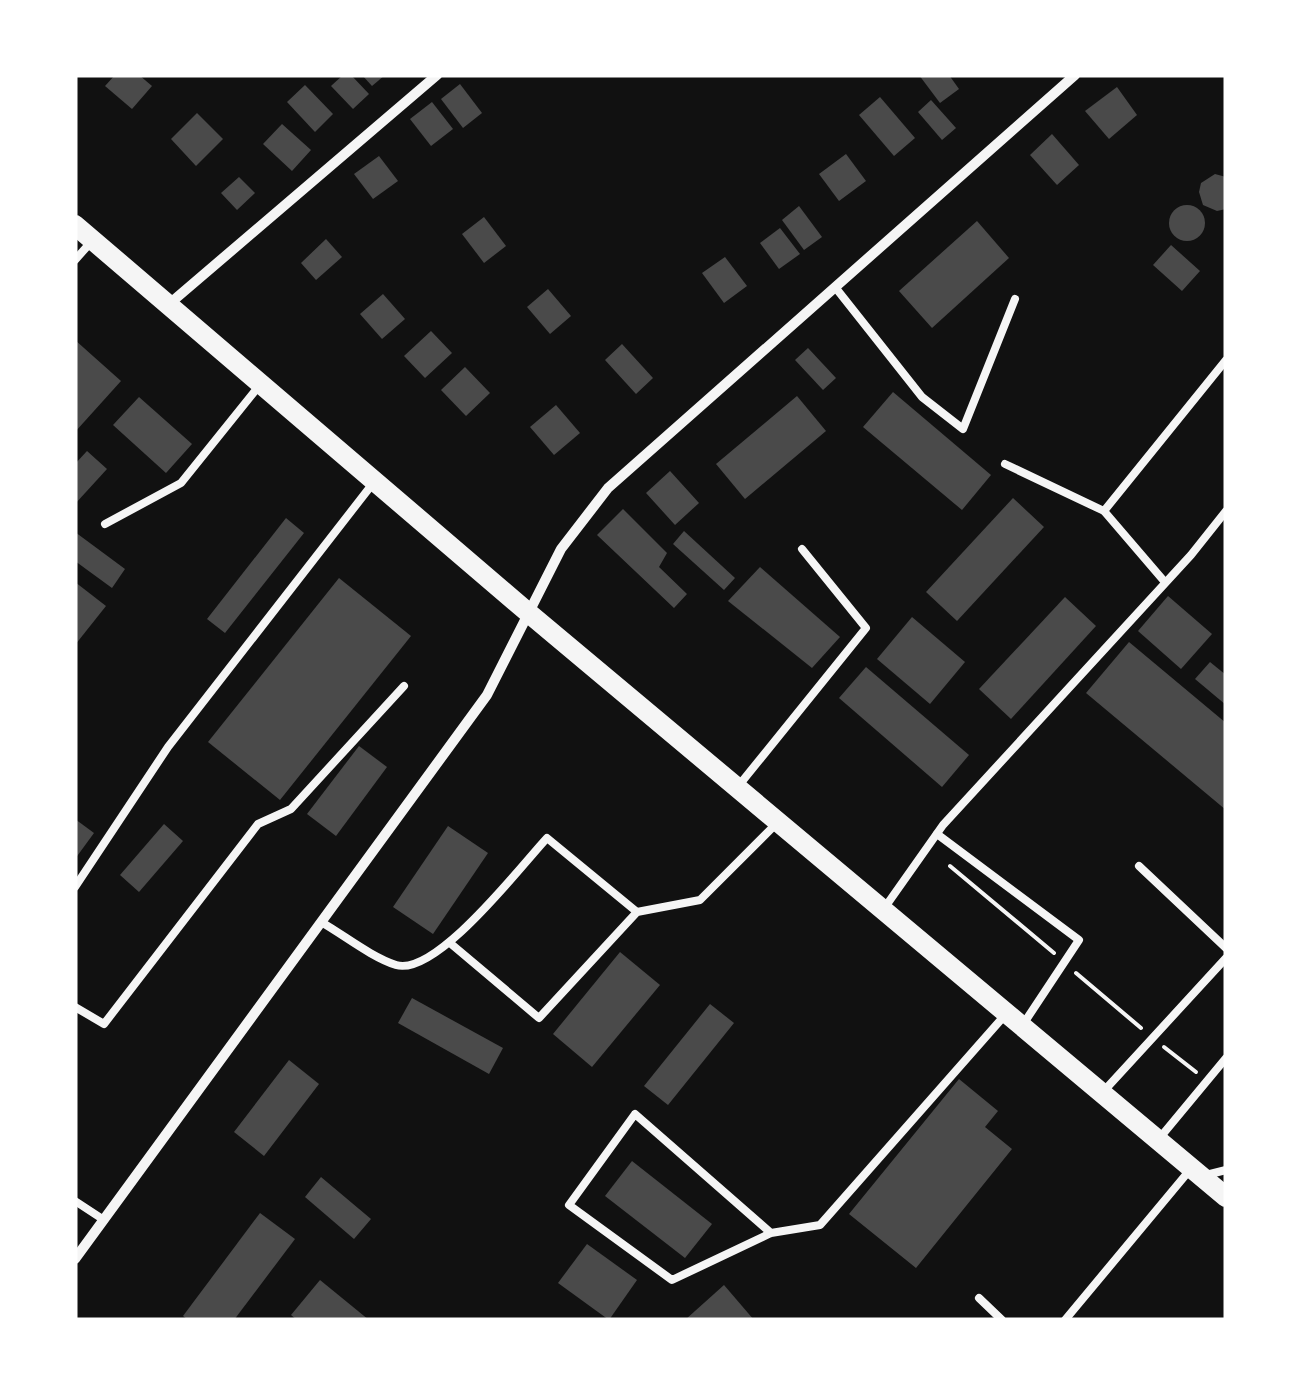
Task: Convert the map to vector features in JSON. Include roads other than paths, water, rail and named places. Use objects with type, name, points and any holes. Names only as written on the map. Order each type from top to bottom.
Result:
[{"type":"main road","points":[[75,225],[530,615],[1226,1197]]},
{"type":"street","points":[[166,306],[437,75]]},
{"type":"street","points":[[75,1260],[487,695],[560,550],[608,488],[1075,75]]},
{"type":"lane","points":[[75,260],[92,241]]},
{"type":"lane","points":[[835,287],[922,397],[963,429],[1015,299]]},
{"type":"lane","points":[[1104,511],[1226,360]]},
{"type":"lane","points":[[105,524],[182,483],[260,386]]},
{"type":"lane","points":[[1005,464],[1104,511],[1164,581]]},
{"type":"lane","points":[[75,887],[168,747],[374,482]]},
{"type":"lane","points":[[883,910],[937,834],[1164,581],[1191,556],[1226,511]]},
{"type":"lane","points":[[737,788],[866,628],[802,549]]},
{"type":"lane","points":[[75,1006],[104,1024],[258,824],[291,809],[404,686]]},
{"type":"lane","points":[[450,943],[538,1018],[637,912],[700,900],[778,822]]},
{"type":"lane","points":[[771,1232],[635,1114],[569,1204],[672,1280],[771,1232],[820,1225],[1014,1020],[1079,940],[937,834]]},
{"type":"lane","points":[[321,922],[397,965],[416,966],[450,943],[547,838],[637,912]]},
{"type":"lane","points":[[1139,866],[1226,948]]},
{"type":"lane","points":[[1102,1093],[1226,958]]},
{"type":"lane","points":[[1158,1140],[1226,1058]]},
{"type":"lane","points":[[1065,1320],[1196,1172],[1226,1170]]},
{"type":"lane","points":[[75,1201],[104,1220]]},
{"type":"lane","points":[[980,1298],[1002,1320]]}]
